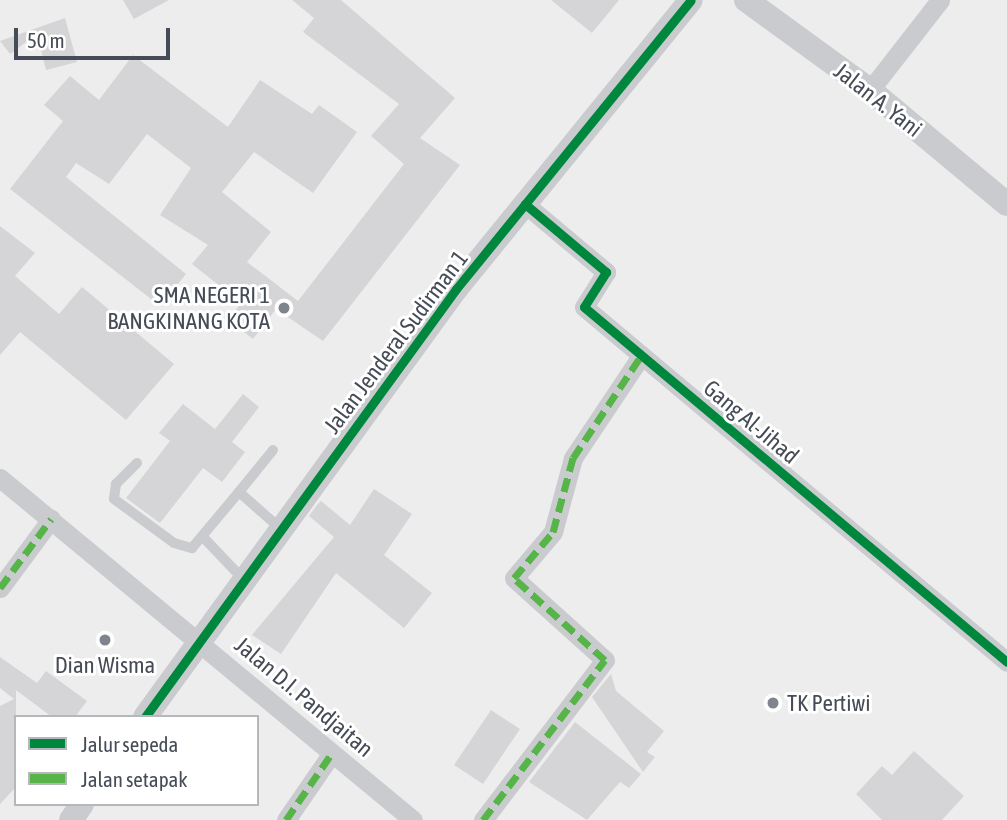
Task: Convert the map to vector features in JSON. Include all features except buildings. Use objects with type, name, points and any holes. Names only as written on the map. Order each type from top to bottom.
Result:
[{"type":"street","name":"Jalan Jenderal Sudirman 1","points":[[146,715],[281,529],[525,204],[691,0]]},
{"type":"street","name":"Jalan A. Yani","points":[[746,0],[870,90],[1007,204]]},
{"type":"street","points":[[870,90],[940,0]]},
{"type":"street","name":"Gang Al-Jihad","points":[[525,204],[606,272],[584,307],[1007,662]]},
{"type":"street","points":[[483,820],[605,660],[514,578],[553,532],[573,458],[641,356]]},
{"type":"street","name":"Jalan D.I. Pandjaitan","points":[[0,478],[413,820]]},
{"type":"street","points":[[0,588],[51,519]]},
{"type":"street","points":[[286,820],[332,753]]},
{"type":"lane","points":[[137,463],[117,484],[114,499],[174,543],[192,548],[273,450]]},
{"type":"lane","points":[[239,492],[281,529]]},
{"type":"lane","points":[[203,537],[244,580]]},
{"type":"marked path","points":[[483,820],[605,660],[514,578],[553,532],[573,458],[641,356]]},
{"type":"marked path","points":[[0,588],[51,519]]},
{"type":"marked path","points":[[286,820],[332,753]]},
{"type":"cycle path","points":[[146,715],[456,289],[691,0]]},
{"type":"cycle path","points":[[525,204],[606,272],[584,307],[1007,662]]},
{"type":"place","name":"SMA NEGERI 1 BANGKINANG KOTA","points":[[284,308]]},
{"type":"place","name":"Dian Wisma","points":[[105,640]]},
{"type":"place","name":"TK Pertiwi","points":[[773,703]]}]
